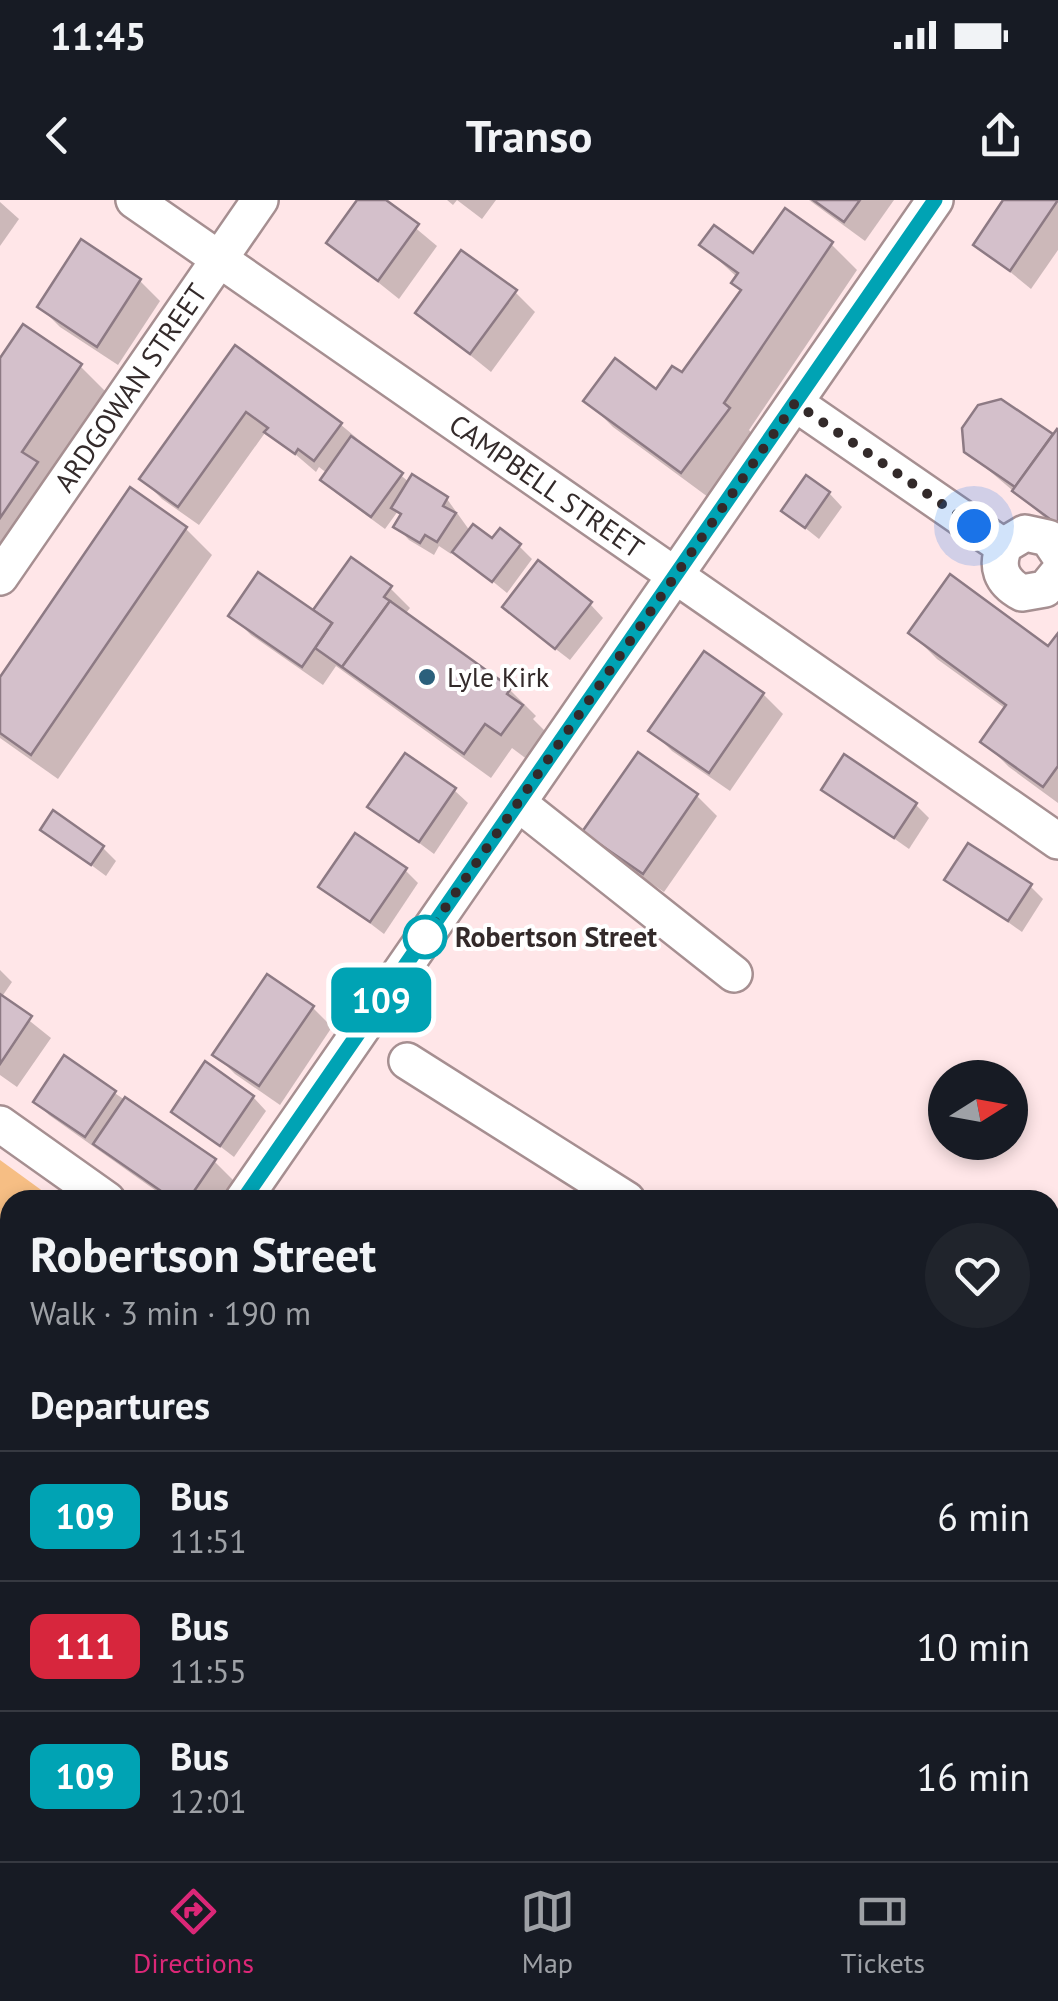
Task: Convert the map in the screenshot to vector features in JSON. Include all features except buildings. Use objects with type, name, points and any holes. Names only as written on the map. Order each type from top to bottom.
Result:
[{"type":"street","name":"CAMPBELL STREET","points":[[134,200],[1058,841]]},
{"type":"street","name":"ARDGOWAN STREET","points":[[0,577],[260,200]]},
{"type":"street","points":[[250,1190],[935,200]]},
{"type":"street","points":[[795,403],[1004,546]]},
{"type":"street","points":[[1058,553],[1048,538],[1037,533],[1014,537],[1004,546],[999,568],[1004,579],[1022,593],[1045,589],[1058,573]]},
{"type":"street","points":[[518,803],[734,974]]},
{"type":"street","points":[[407,1061],[611,1190]]},
{"type":"street","points":[[0,1124],[93,1190]]},
{"type":"shaded area","points":[[0,1160],[41,1190],[0,1190]]},
{"type":"bus line","name":"109","points":[[250,1190],[935,200]]},
{"type":"place","name":"Lyle Kirk","points":[[427,677]]},
{"type":"place","name":"Robertson Street","points":[[425,937]]},
{"type":"route","points":[[425,937],[795,403],[974,526]]}]
